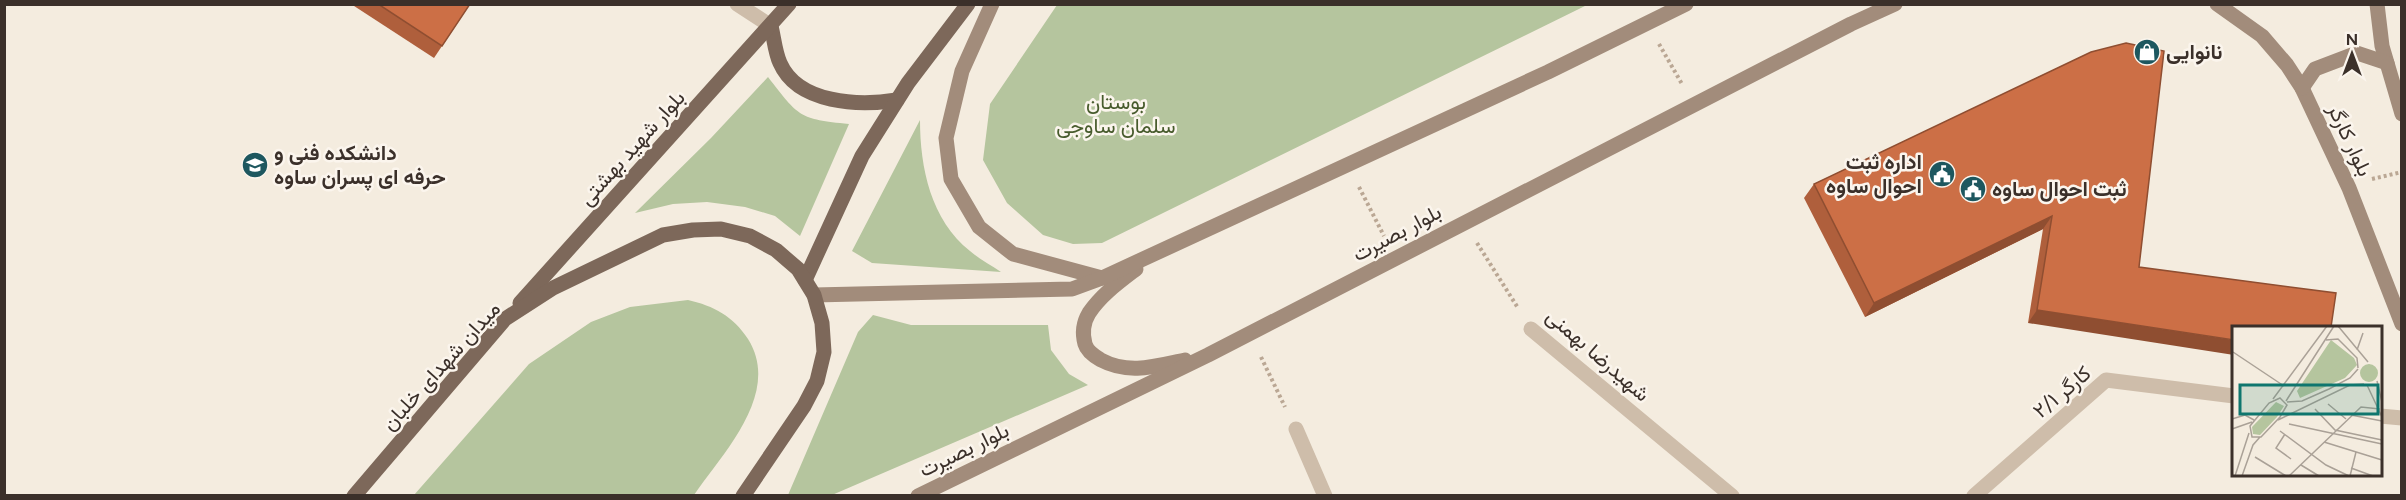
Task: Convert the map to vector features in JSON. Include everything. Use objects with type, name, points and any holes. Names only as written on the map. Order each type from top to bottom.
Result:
[{"type":"main road","name":"بلوار شهید بهشتی","points":[[505,319],[789,4]]},
{"type":"main road","points":[[805,280],[862,156],[897,99],[968,4]]},
{"type":"main road","points":[[992,4],[959,82],[946,138],[951,179],[979,226],[1013,254],[1102,278]]},
{"type":"main road","points":[[814,295],[1072,289],[1102,278],[1348,165],[1548,72],[1686,4]]},
{"type":"main road","name":"بلوار بصیرت","points":[[918,495],[1250,334],[1694,104],[1895,4]]},
{"type":"main road","name":"بلوار کارگر","points":[[2217,4],[2262,36],[2287,65],[2302,88],[2349,188],[2402,324]]},
{"type":"main road","points":[[2376,4],[2386,63],[2396,81],[2402,114]]},
{"type":"main road","points":[[771,26],[779,62],[789,78],[814,94],[847,102],[877,103],[897,99]]},
{"type":"main road","points":[[2302,88],[2315,69],[2357,53],[2386,63]]},
{"type":"main road","name":"میدان شهدای خلبان","points":[[354,495],[505,319],[553,288],[663,235],[693,230],[721,229],[750,236],[776,250],[798,269],[814,295],[822,323],[824,352],[817,381],[804,406],[742,495]]},
{"type":"main road","points":[[1154,254],[1105,294],[1088,315],[1082,331],[1086,348],[1097,358],[1123,368],[1142,369],[1208,355]]},
{"type":"street","points":[[737,4],[771,26]]},
{"type":"street","name":"شهیدرضا بهمنی","points":[[1531,329],[1731,495]]},
{"type":"street","name":"کارگر ۲/۱","points":[[1974,495],[2106,380],[2232,396]]},
{"type":"street","points":[[2382,416],[2402,418]]},
{"type":"street","points":[[1296,429],[1325,495]]},
{"type":"path","points":[[1647,24],[1694,104]]},
{"type":"path","points":[[1348,165],[1396,257]]},
{"type":"path","name":"شهیدرضا بهمنی","points":[[1464,222],[1531,329]]},
{"type":"path","points":[[1250,334],[1296,429]]},
{"type":"green space","name":"بوستان سلمان ساوجی","points":[[1057,5],[1587,5],[1102,243],[1073,244],[1043,235],[1007,203],[983,160],[990,104]]},
{"type":"green space","points":[[768,77],[801,114],[820,120],[849,124],[800,236],[775,216],[745,207],[707,202],[673,204],[635,213],[711,138]]},
{"type":"green space","points":[[920,120],[922,156],[930,192],[937,209],[957,238],[974,254],[1001,272],[872,263],[852,251]]},
{"type":"green space","points":[[688,300],[722,313],[736,324],[748,339],[757,359],[758,380],[754,401],[745,422],[694,495],[414,495],[529,364],[591,322],[630,307]]},
{"type":"green space","points":[[873,315],[911,325],[1048,325],[1051,350],[1069,374],[1088,385],[832,495],[788,495],[858,332]]},
{"type":"building","points":[[378,4],[470,4],[442,46]]},
{"type":"building","name":"ثبت احوال ساوه","points":[[2126,43],[2164,51],[2139,267],[2336,293],[2331,326],[2232,326],[2232,340],[2037,310],[2052,216],[1874,303],[1814,184],[2091,52]]},
{"type":"place","name":"نانوایی","points":[[2147,52]]},
{"type":"place","name":"دانشکده فنی و حرفه ای پسران ساوه","points":[[255,165]]},
{"type":"place","name":"اداره ثبت احوال ساوه","points":[[1942,174]]},
{"type":"place","name":"ثبت احوال ساوه","points":[[1973,189]]}]
